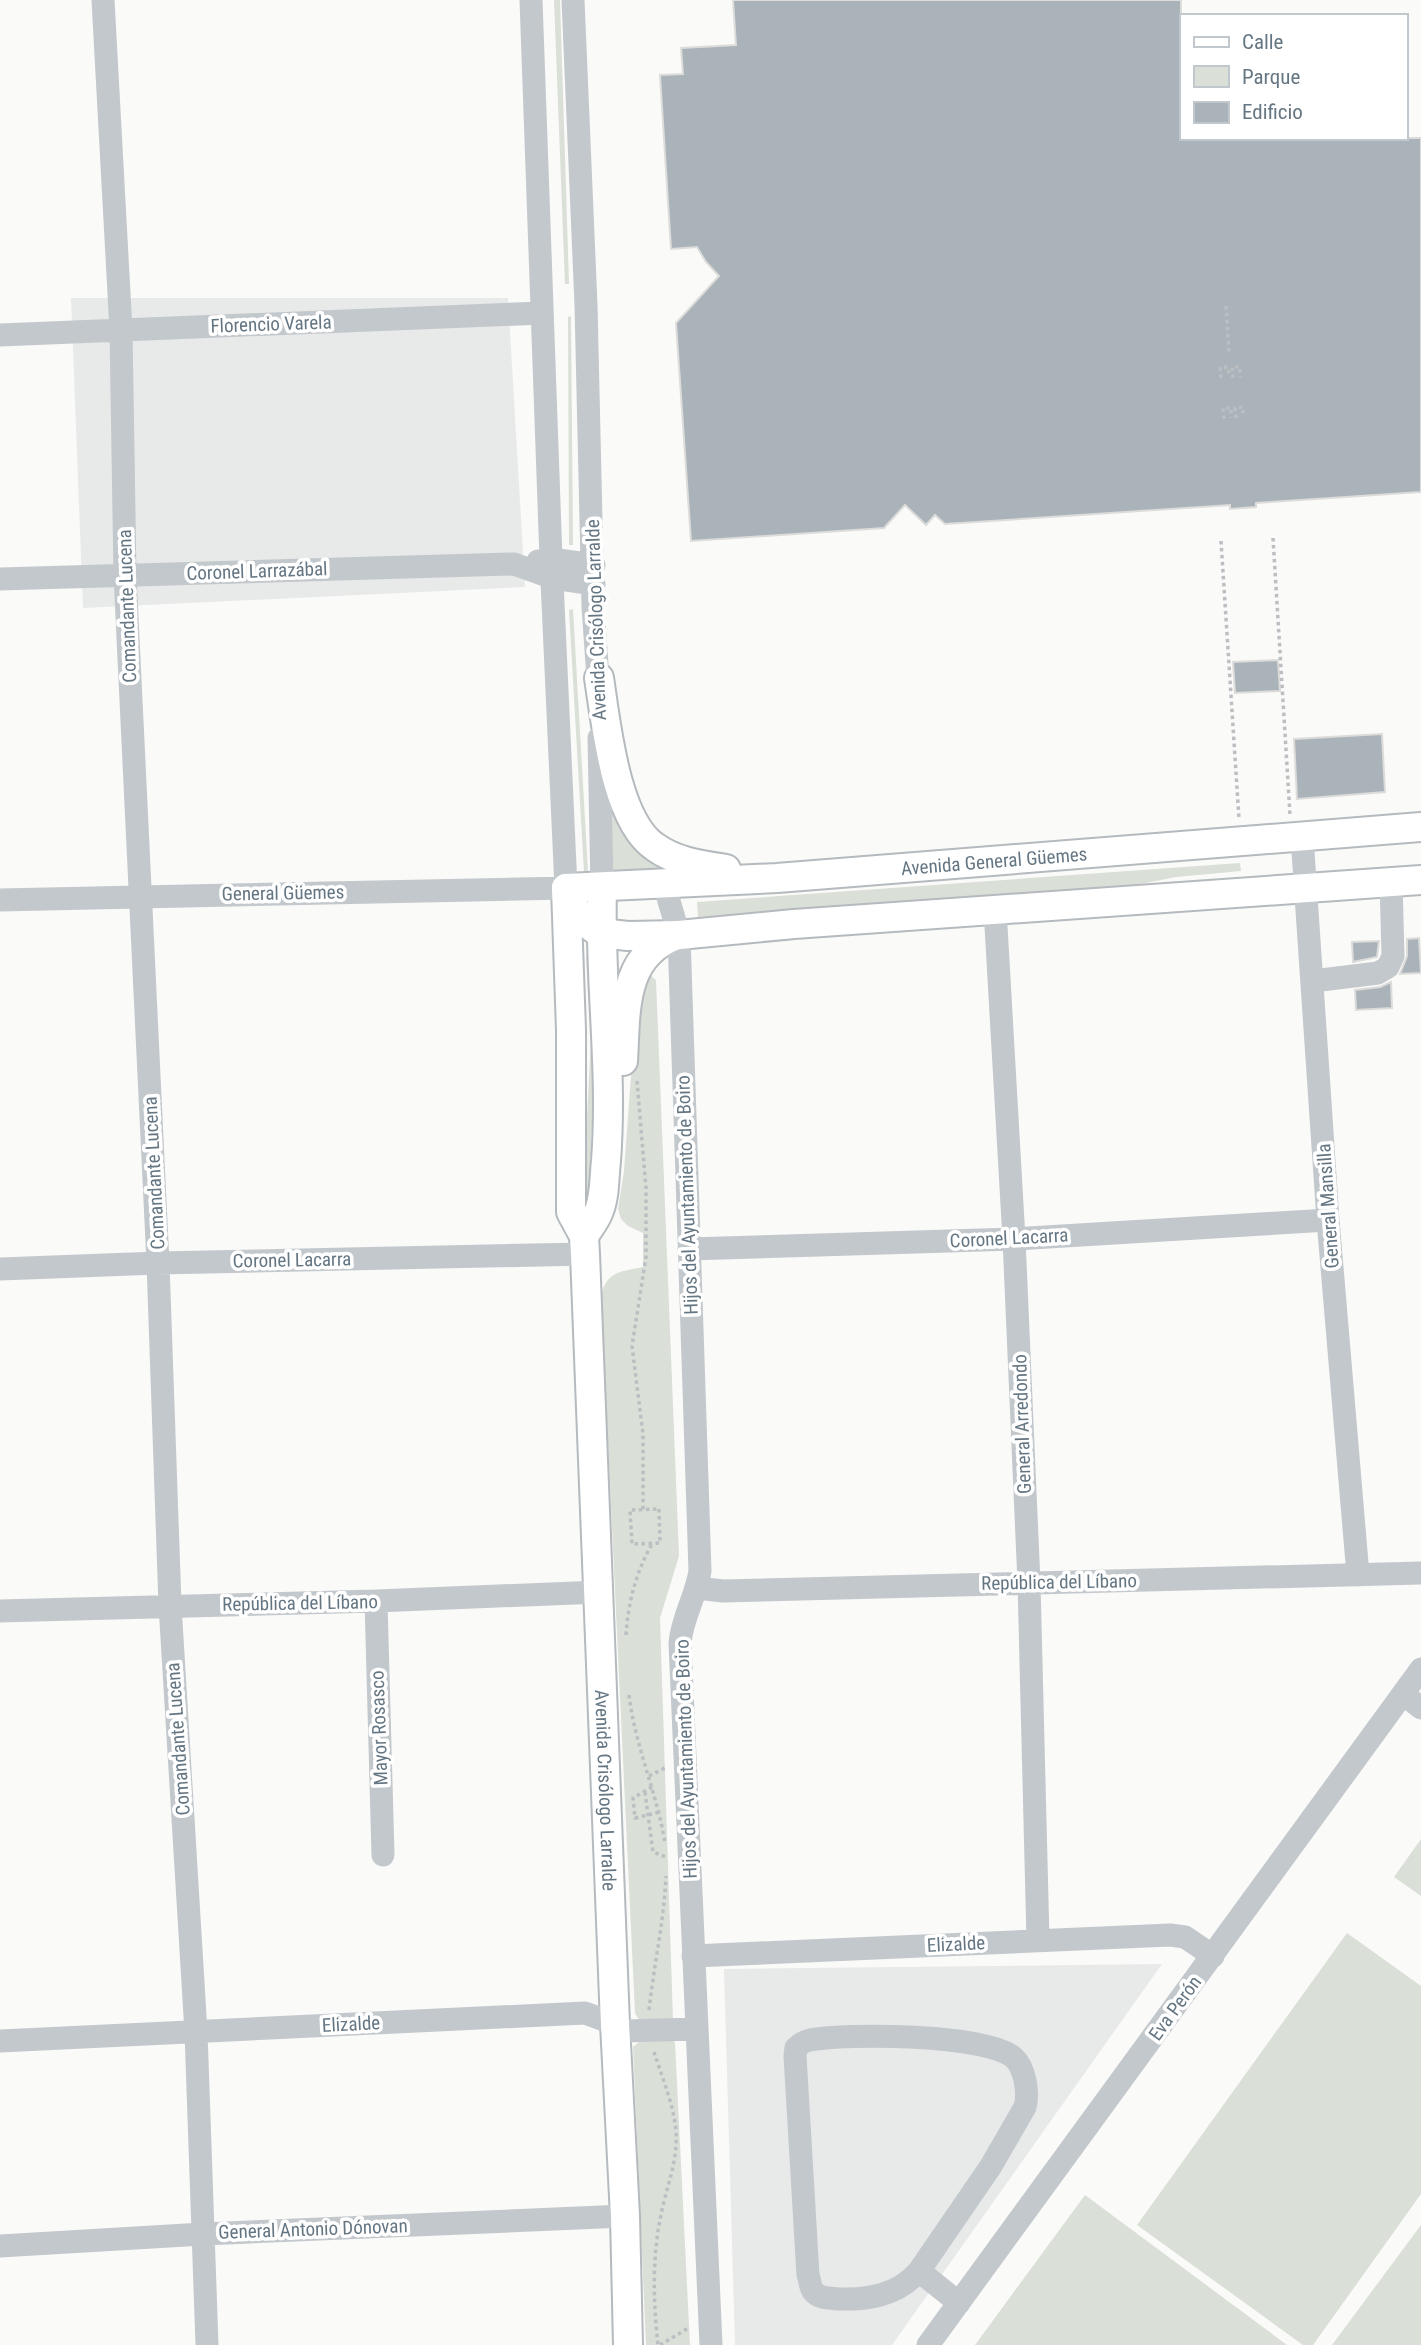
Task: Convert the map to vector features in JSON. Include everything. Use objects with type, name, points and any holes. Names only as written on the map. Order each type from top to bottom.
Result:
[{"type":"main road","points":[[598,678],[618,779],[639,832],[653,846],[671,857],[777,878]]},
{"type":"main road","name":"Avenida General Güemes","points":[[566,888],[777,878],[1421,827]]},
{"type":"main road","points":[[566,888],[579,917],[600,933],[628,936],[1305,886],[1421,880]]},
{"type":"main road","name":"Avenida Crisólogo Larralde","points":[[566,888],[571,1212],[584,1245],[625,2217],[628,2345]]},
{"type":"main road","name":"Avenida Crisólogo Larralde","points":[[584,1245],[602,1200],[607,1142],[608,1052],[600,933],[602,888]]},
{"type":"main road","points":[[607,1142],[621,1097],[629,986],[647,956],[664,940],[679,934]]},
{"type":"street","name":"Comandante Lucena","points":[[103,0],[121,330],[125,575],[158,1263],[170,1605],[196,2032],[207,2345]]},
{"type":"street","name":"Avenida Crisólogo Larralde","points":[[531,0],[566,888]]},
{"type":"street","name":"Avenida Crisólogo Larralde","points":[[573,0],[586,305],[602,888]]},
{"type":"street","name":"Florencio Varela","points":[[0,335],[542,313]]},
{"type":"street","name":"Coronel Larrazábal","points":[[0,579],[514,564],[594,574]]},
{"type":"street","name":"General Mansilla","points":[[1296,837],[1305,886],[1313,981],[1328,1220],[1358,1576]]},
{"type":"street","points":[[1313,981],[1378,973],[1388,967],[1394,956],[1391,881]]},
{"type":"street","name":"Hijos del Ayuntamiento de Boiro","points":[[664,884],[679,934],[700,1571],[697,1588],[685,1614],[680,1643],[711,2345]]},
{"type":"street","name":"General Güemes","points":[[0,900],[566,888]]},
{"type":"street","name":"General Arredondo","points":[[995,909],[1014,1239],[1029,1583],[1038,1940]]},
{"type":"street","name":"Coronel Lacarra","points":[[689,1249],[1014,1239],[1328,1220]]},
{"type":"street","name":"Coronel Lacarra","points":[[0,1269],[584,1245]]},
{"type":"street","name":"República del Líbano","points":[[697,1588],[723,1591],[1421,1573]]},
{"type":"street","name":"República del Líbano","points":[[0,1611],[599,1592]]},
{"type":"street","name":"Mayor Rosasco","points":[[376,1601],[383,1855]]},
{"type":"street","name":"Eva Perón","points":[[928,2345],[1213,1956],[1412,1701],[1421,1669]]},
{"type":"street","name":"Elizalde","points":[[693,1956],[1170,1935],[1185,1937],[1213,1956]]},
{"type":"street","name":"Elizalde","points":[[0,2041],[585,2013],[615,2024],[624,2031],[696,2029]]},
{"type":"street","points":[[884,2036],[929,2038],[995,2049],[1014,2058],[1021,2067],[1028,2099],[1025,2107],[991,2166],[919,2271],[909,2282],[873,2298],[827,2298],[812,2290],[808,2275],[795,2056],[796,2048],[807,2040],[884,2036]]},
{"type":"street","name":"General Antonio Dónovan","points":[[0,2246],[203,2234],[625,2217]]},
{"type":"street","points":[[919,2271],[959,2303]]},
{"type":"path","points":[[1226,306],[1229,353]]},
{"type":"path","points":[[1221,378],[1220,368],[1228,367],[1231,377],[1232,367],[1240,367],[1240,377]]},
{"type":"path","points":[[1224,419],[1223,408],[1231,408],[1233,418],[1235,408],[1243,407],[1243,417]]},
{"type":"path","points":[[1273,538],[1296,837]]},
{"type":"path","points":[[1222,541],[1240,840]]},
{"type":"path","points":[[636,1079],[646,1188],[646,1257],[632,1346],[643,1434],[643,1510]]},
{"type":"path","points":[[659,1509],[660,1543],[652,1544],[632,1544],[631,1510],[659,1509]]},
{"type":"path","points":[[626,1638],[633,1590],[640,1566],[652,1544]]},
{"type":"path","points":[[629,1694],[641,1758],[660,1812],[666,1857],[661,1932],[654,1966],[647,2030],[667,2090],[676,2130],[673,2170],[662,2209],[654,2274],[659,2345],[710,2316]]},
{"type":"path","points":[[653,1787],[633,1798],[635,1818],[660,1812]]},
{"type":"path","points":[[645,1791],[653,1852],[666,1857]]},
{"type":"shaded area","points":[[71,298],[508,298],[525,587],[83,608]]},
{"type":"shaded area","points":[[1162,1964],[892,2345],[735,2345],[724,1969]]},
{"type":"green space","points":[[554,0],[560,0],[569,284],[565,284]]},
{"type":"green space","points":[[571,316],[573,545],[569,545],[568,317]]},
{"type":"green space","points":[[573,609],[588,872],[584,872],[569,610]]},
{"type":"green space","points":[[608,756],[616,797],[682,869],[609,876]]},
{"type":"green space","points":[[1240,863],[1241,871],[1176,877],[1121,888],[698,917],[697,902]]},
{"type":"green space","points":[[589,953],[596,1040],[588,1214],[582,1212],[591,1040],[586,956]]},
{"type":"green space","points":[[650,975],[656,980],[679,1556],[660,1618],[673,2021],[640,2022],[635,2013],[601,1295],[612,1276],[643,1267],[643,1233],[628,1226],[621,1219],[618,1209],[624,1171],[637,994]]},
{"type":"green space","points":[[1421,1839],[1421,1896],[1394,1877]]},
{"type":"green space","points":[[1347,1933],[1421,1986],[1421,2194],[1313,2345],[1303,2345],[1137,2225]]},
{"type":"green space","points":[[673,2040],[690,2345],[646,2345],[633,2047],[639,2042]]},
{"type":"green space","points":[[1085,2195],[1287,2345],[975,2345]]},
{"type":"green space","points":[[1421,2225],[1421,2345],[1332,2345]]},
{"type":"building","points":[[733,0],[1181,0],[1180,140],[1421,138],[1421,492],[1256,503],[1256,507],[1230,509],[1230,505],[945,524],[935,515],[926,525],[905,505],[884,528],[691,541],[676,323],[719,276],[697,247],[671,249],[660,75],[683,74],[681,48],[736,45]]},
{"type":"building","points":[[1278,660],[1280,691],[1235,693],[1233,662]]},
{"type":"building","points":[[1382,734],[1385,792],[1297,799],[1294,739]]},
{"type":"building","points":[[1419,938],[1421,973],[1400,974],[1407,956],[1407,939]]},
{"type":"building","points":[[1379,941],[1377,957],[1353,962],[1352,942]]},
{"type":"building","points":[[1391,982],[1392,1008],[1356,1010],[1355,990],[1380,987]]}]
